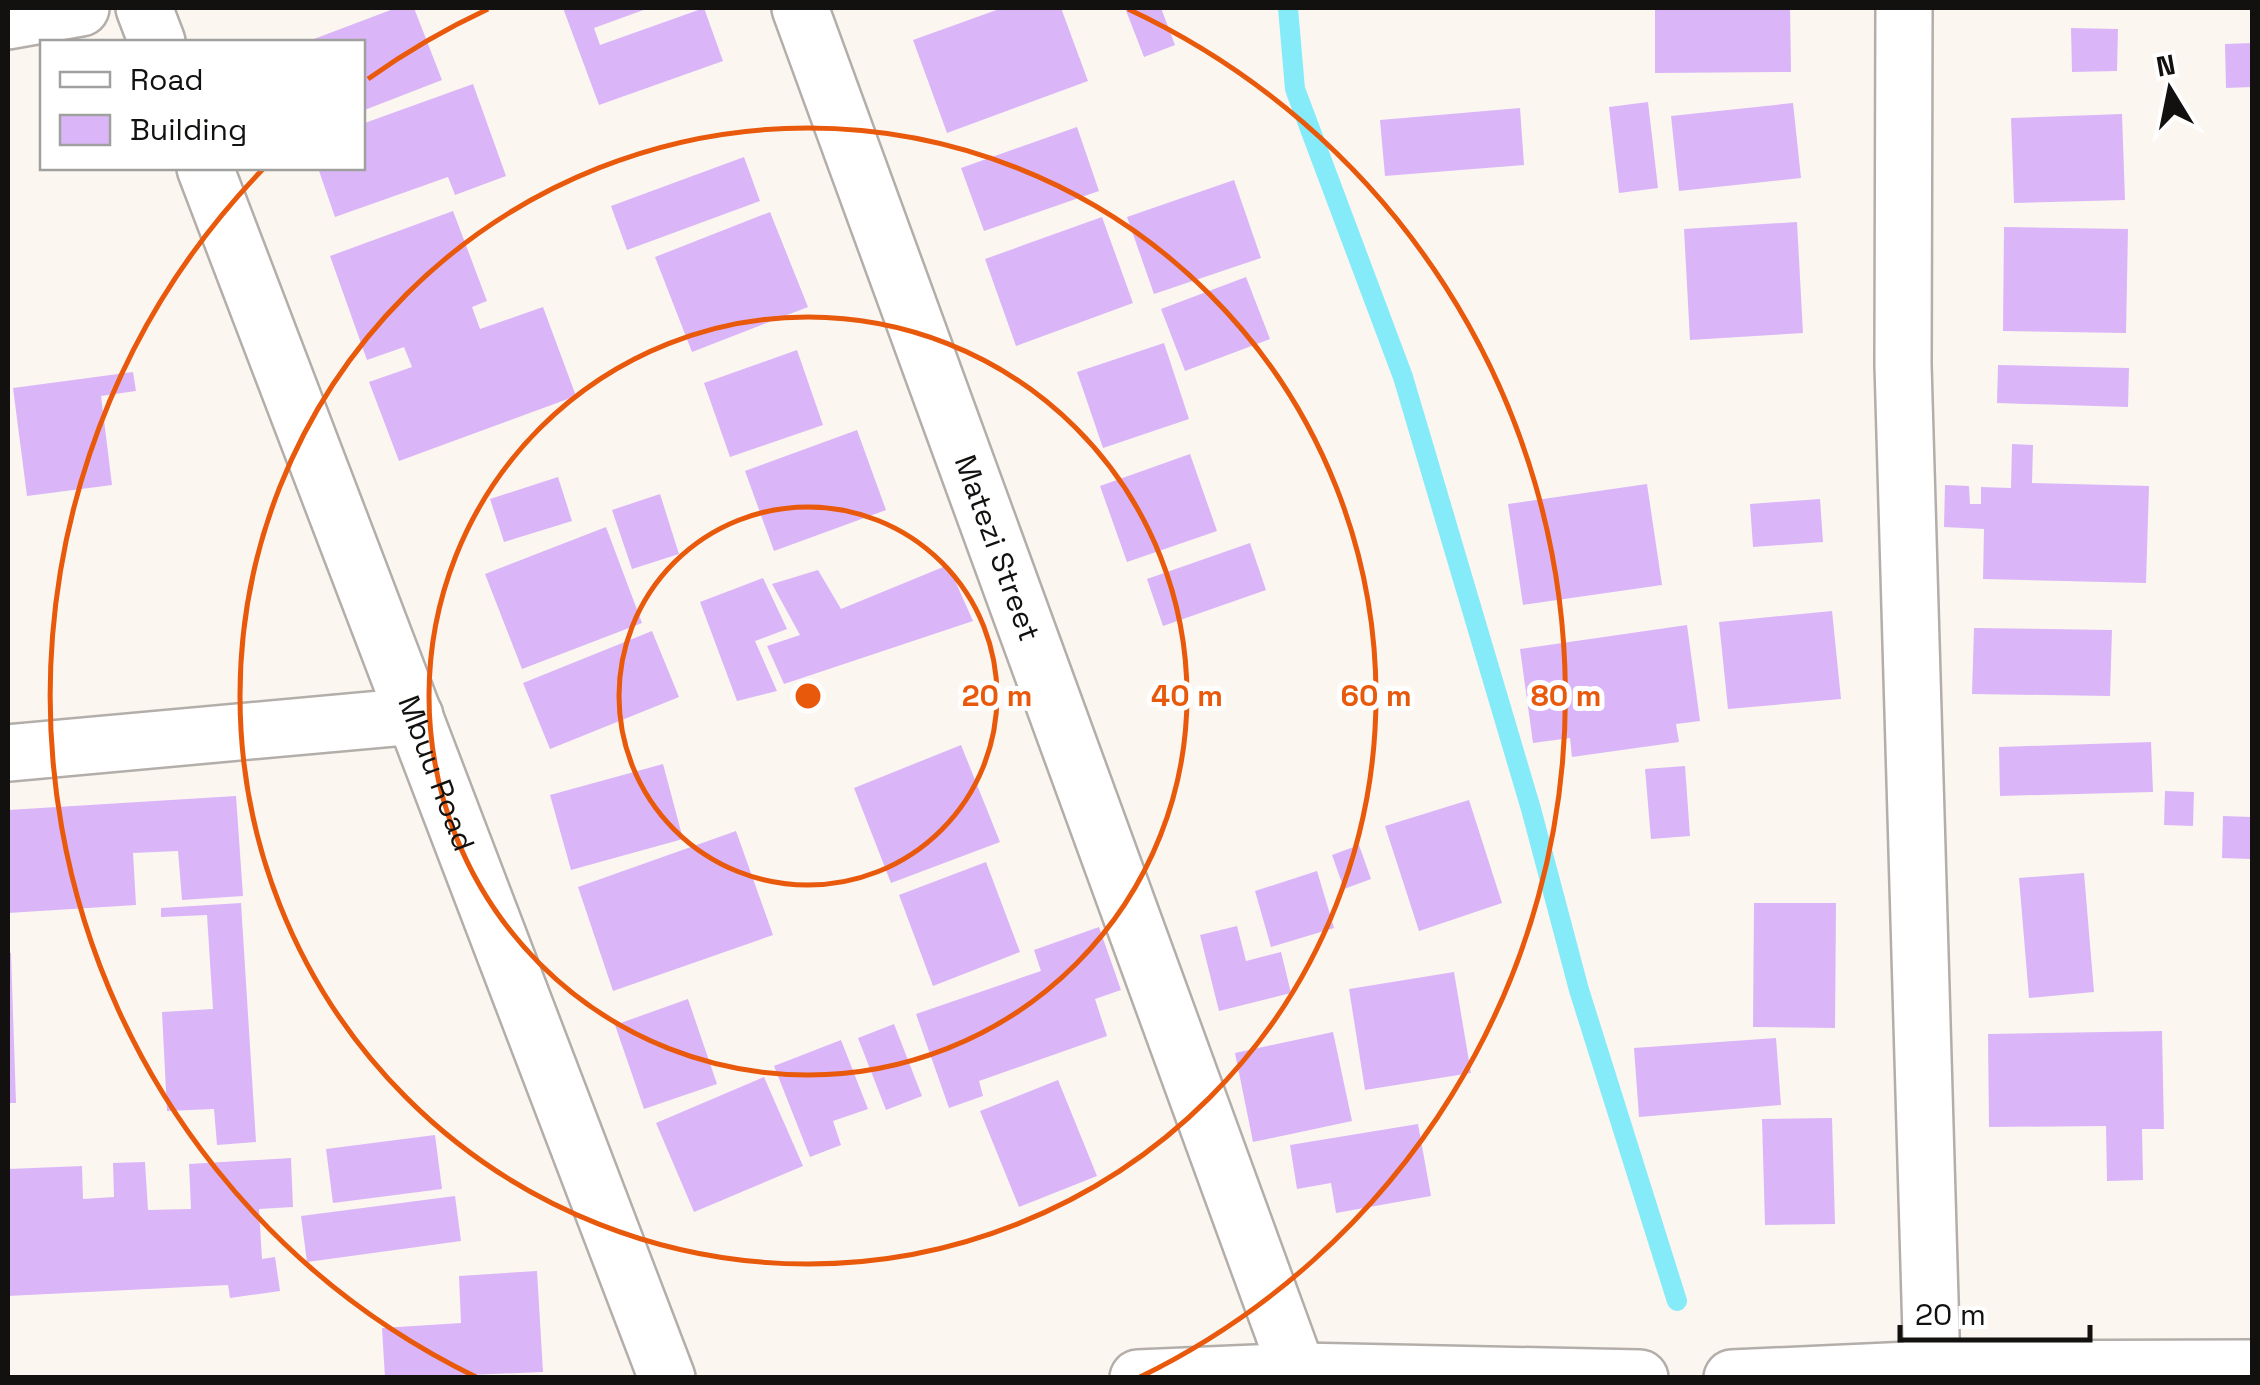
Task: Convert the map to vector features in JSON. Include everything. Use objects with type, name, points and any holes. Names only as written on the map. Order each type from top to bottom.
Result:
[{"type":"street","points":[[8,21],[81,8]]},
{"type":"street","points":[[144,8],[156,40]]},
{"type":"street","name":"Matezi Street","points":[[800,8],[1300,1374]]},
{"type":"street","points":[[1904,8],[1903,366],[1932,1370]]},
{"type":"street","name":"Mbuu Road","points":[[206,170],[667,1378]]},
{"type":"street","points":[[8,753],[415,716]]},
{"type":"street","points":[[1732,1378],[1932,1370],[2252,1368]]},
{"type":"street","points":[[1138,1378],[1300,1374],[1640,1378]]},
{"type":"building","points":[[396,8],[414,8],[442,80],[365,110],[365,40],[311,40]]},
{"type":"building","points":[[563,8],[649,8],[594,28],[600,45],[704,8],[723,61],[599,105]]},
{"type":"building","points":[[1002,8],[1061,8],[1088,81],[947,133],[913,40]]},
{"type":"building","points":[[1125,8],[1161,8],[1175,45],[1144,57]]},
{"type":"building","points":[[1655,8],[1790,8],[1791,72],[1655,73]]},
{"type":"building","points":[[2071,28],[2118,29],[2117,71],[2072,72]]},
{"type":"building","points":[[2252,43],[2252,87],[2226,88],[2225,44]]},
{"type":"building","points":[[473,84],[506,176],[455,195],[448,177],[335,217],[319,170],[365,170],[365,123]]},
{"type":"building","points":[[1648,102],[1658,188],[1619,193],[1609,107]]},
{"type":"building","points":[[1793,103],[1801,178],[1679,191],[1671,116]]},
{"type":"building","points":[[1520,108],[1524,165],[1385,176],[1380,120]]},
{"type":"building","points":[[2122,114],[2125,200],[2014,203],[2011,118]]},
{"type":"building","points":[[1077,127],[1099,191],[984,231],[961,168]]},
{"type":"building","points":[[744,157],[760,201],[627,250],[611,206]]},
{"type":"building","points":[[1234,180],[1261,258],[1154,294],[1127,217]]},
{"type":"building","points":[[453,211],[487,301],[472,307],[480,329],[543,307],[576,396],[399,461],[369,382],[412,367],[404,347],[367,360],[330,256]]},
{"type":"building","points":[[770,212],[808,307],[692,352],[655,257]]},
{"type":"building","points":[[1102,217],[1133,303],[1016,346],[985,259]]},
{"type":"building","points":[[1797,222],[1803,333],[1690,340],[1684,229]]},
{"type":"building","points":[[2004,227],[2128,229],[2126,333],[2003,331]]},
{"type":"building","points":[[1246,277],[1270,339],[1185,371],[1161,309]]},
{"type":"building","points":[[1164,343],[1189,419],[1103,448],[1077,372]]},
{"type":"building","points":[[797,350],[823,425],[730,457],[704,383]]},
{"type":"building","points":[[1998,365],[2129,368],[2128,407],[1997,403]]},
{"type":"building","points":[[133,372],[136,391],[101,396],[112,485],[27,496],[13,388]]},
{"type":"building","points":[[857,430],[886,510],[774,551],[745,471]]},
{"type":"building","points":[[2012,444],[2033,445],[2032,483],[2149,486],[2146,583],[1983,579],[1984,529],[1944,527],[1945,485],[1969,486],[1970,504],[1981,504],[1981,487],[2011,488]]},
{"type":"building","points":[[1190,454],[1217,531],[1127,562],[1100,486]]},
{"type":"building","points":[[558,477],[572,521],[504,542],[490,499]]},
{"type":"building","points":[[1647,484],[1662,585],[1523,605],[1508,504]]},
{"type":"building","points":[[660,494],[679,554],[632,569],[612,510]]},
{"type":"building","points":[[1820,499],[1823,542],[1753,547],[1750,504]]},
{"type":"building","points":[[606,527],[642,623],[522,669],[485,574]]},
{"type":"building","points":[[1250,543],[1266,590],[1163,626],[1147,579]]},
{"type":"building","points":[[948,565],[973,621],[784,684],[767,646],[800,635],[772,584],[818,570],[841,609]]},
{"type":"building","points":[[763,578],[787,629],[755,641],[777,691],[737,701],[700,602]]},
{"type":"building","points":[[1832,611],[1841,699],[1728,709],[1719,622]]},
{"type":"building","points":[[1687,625],[1700,721],[1676,724],[1679,742],[1572,757],[1570,738],[1533,743],[1520,649]]},
{"type":"building","points":[[1974,628],[2112,630],[2110,696],[1972,694]]},
{"type":"building","points":[[652,631],[679,697],[550,749],[523,683]]},
{"type":"building","points":[[2151,742],[2153,792],[2000,796],[1999,747]]},
{"type":"building","points":[[961,745],[1000,842],[891,883],[854,788]]},
{"type":"building","points":[[663,764],[683,839],[571,870],[550,795]]},
{"type":"building","points":[[1685,766],[1690,836],[1651,839],[1645,769]]},
{"type":"building","points":[[2165,791],[2194,792],[2193,826],[2164,825]]},
{"type":"building","points":[[236,796],[243,896],[182,900],[178,851],[133,853],[136,905],[8,913],[8,810]]},
{"type":"building","points":[[1469,800],[1502,903],[1419,931],[1385,826]]},
{"type":"building","points":[[2223,816],[2252,817],[2252,859],[2222,858]]},
{"type":"building","points":[[736,831],[773,935],[613,991],[578,887]]},
{"type":"building","points":[[1359,845],[1371,879],[1344,889],[1332,855]]},
{"type":"building","points":[[986,862],[1020,952],[933,986],[899,895]]},
{"type":"building","points":[[1317,871],[1334,928],[1271,947],[1255,891]]},
{"type":"building","points":[[2084,873],[2094,992],[2029,998],[2019,878]]},
{"type":"building","points":[[241,903],[256,1142],[217,1145],[214,1109],[167,1111],[162,1012],[213,1009],[207,915],[161,917],[161,908]]},
{"type":"building","points":[[1754,903],[1836,903],[1835,1028],[1753,1027]]},
{"type":"building","points":[[1237,926],[1246,961],[1281,952],[1291,993],[1219,1011],[1200,935]]},
{"type":"building","points":[[1099,927],[1121,990],[1095,999],[1107,1036],[979,1081],[983,1096],[949,1108],[916,1014],[1041,971],[1034,950]]},
{"type":"building","points":[[11,953],[16,1103],[8,1103]]},
{"type":"building","points":[[1454,972],[1471,1073],[1365,1090],[1349,989]]},
{"type":"building","points":[[688,999],[717,1084],[644,1109],[615,1025]]},
{"type":"building","points":[[894,1024],[922,1096],[886,1110],[858,1038]]},
{"type":"building","points":[[2162,1031],[2164,1129],[2142,1129],[2143,1180],[2107,1181],[2106,1126],[1989,1127],[1988,1034]]},
{"type":"building","points":[[1333,1032],[1352,1121],[1253,1142],[1235,1053]]},
{"type":"building","points":[[1776,1038],[1781,1105],[1639,1117],[1634,1048]]},
{"type":"building","points":[[841,1040],[868,1109],[833,1121],[841,1145],[810,1157],[774,1066]]},
{"type":"building","points":[[764,1077],[803,1166],[694,1212],[656,1123]]},
{"type":"building","points":[[1058,1080],[1097,1176],[1019,1207],[980,1111]]},
{"type":"building","points":[[1832,1118],[1835,1224],[1765,1225],[1762,1119]]},
{"type":"building","points":[[1418,1124],[1431,1196],[1336,1213],[1331,1183],[1297,1189],[1290,1145]]},
{"type":"building","points":[[435,1135],[442,1189],[333,1203],[326,1149]]},
{"type":"building","points":[[291,1158],[293,1207],[259,1209],[262,1259],[275,1257],[280,1291],[230,1298],[228,1285],[8,1296],[8,1169],[82,1166],[83,1199],[114,1197],[113,1163],[145,1162],[148,1210],[191,1209],[189,1164]]},
{"type":"building","points":[[455,1196],[461,1241],[307,1262],[301,1216]]},
{"type":"building","points":[[537,1271],[543,1372],[470,1378],[385,1378],[382,1328],[461,1323],[459,1276]]},
{"type":"waterway","points":[[1288,8],[1295,89],[1403,377],[1531,809],[1579,990],[1677,1301]]}]
